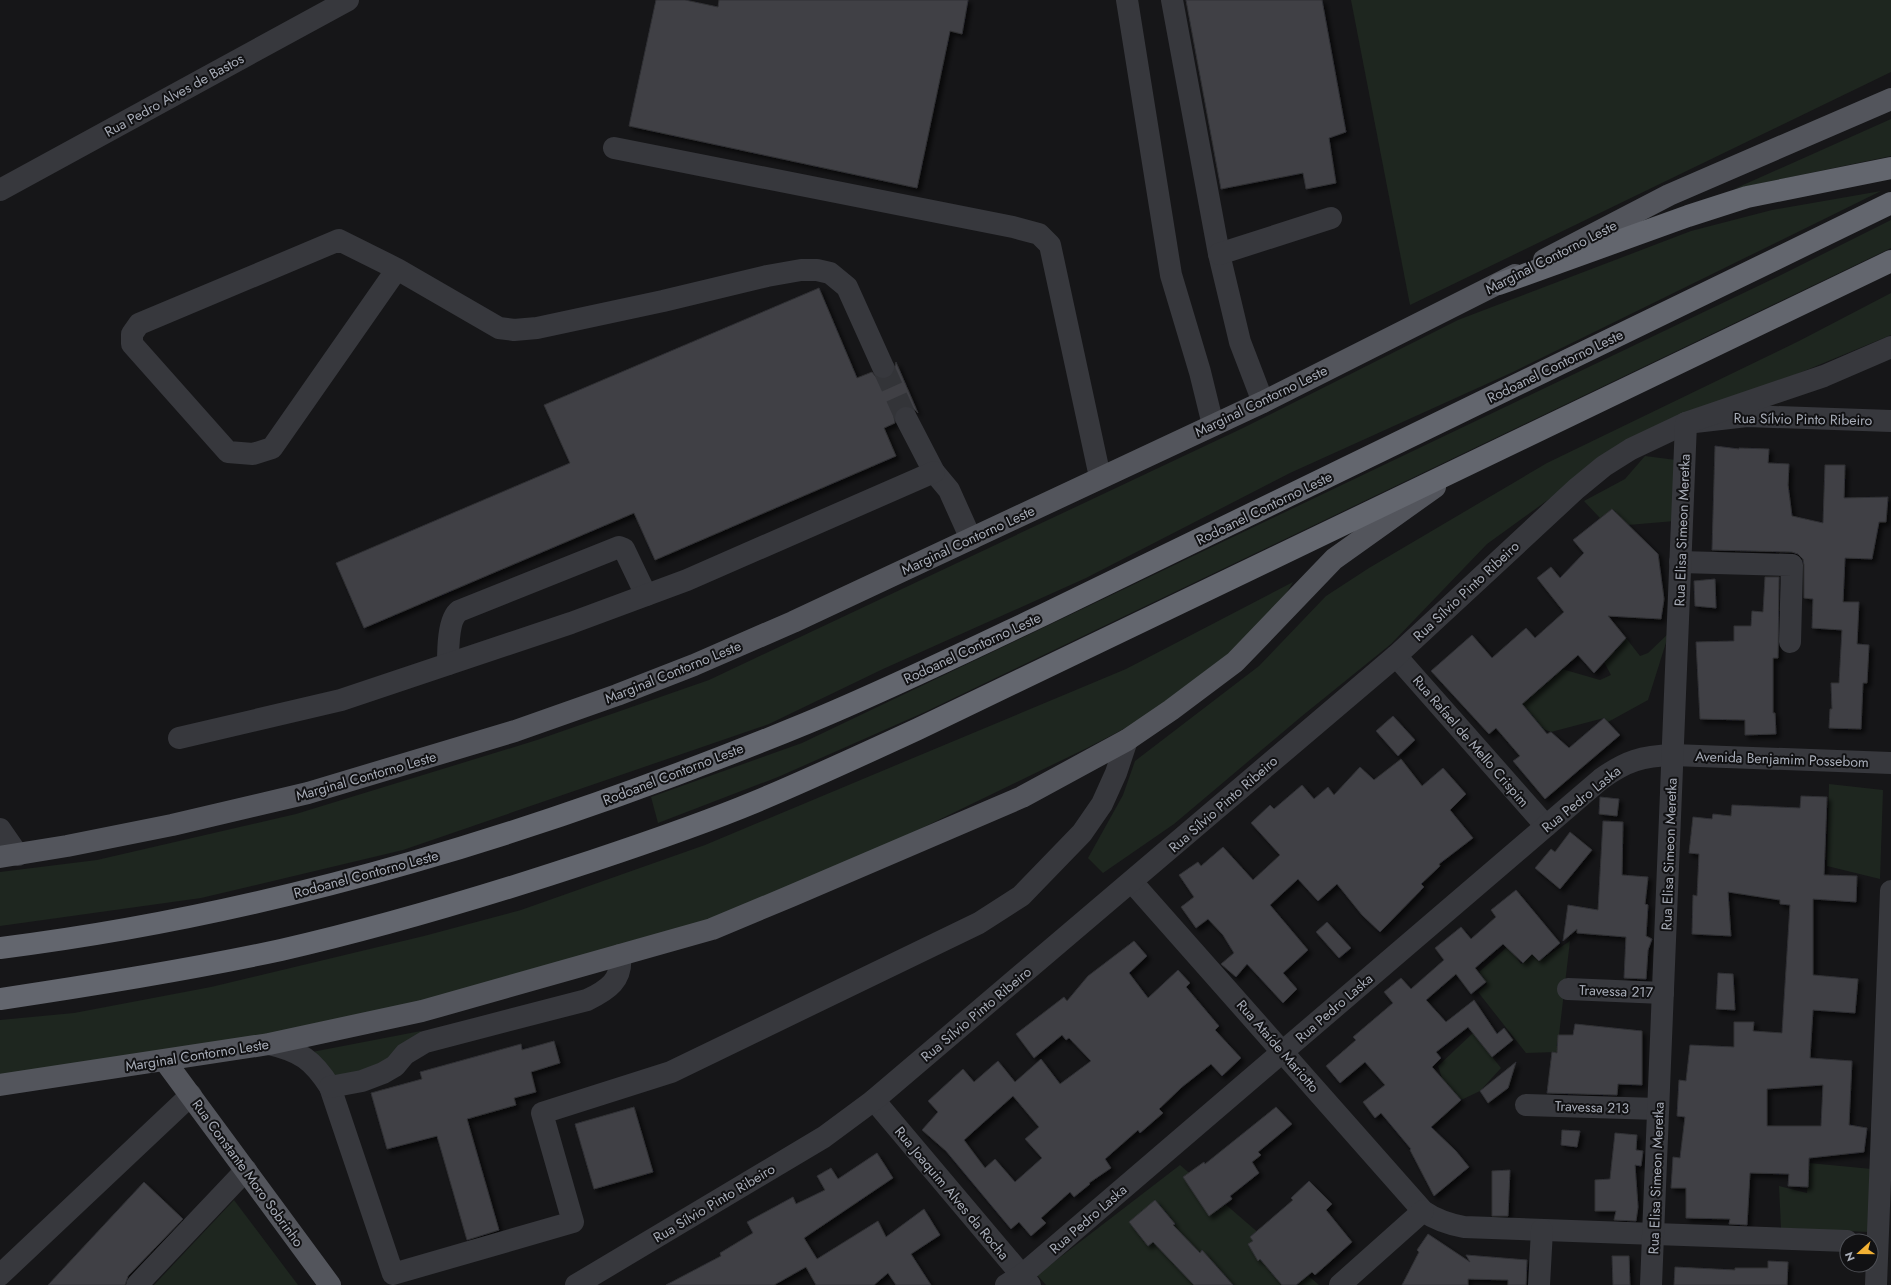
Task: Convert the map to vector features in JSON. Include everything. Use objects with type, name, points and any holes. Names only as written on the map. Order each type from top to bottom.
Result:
[{"type":"highway","points":[[1499,284],[1688,216],[1748,197],[1891,168]]},
{"type":"highway","name":"Rodoanel Contorno Leste","points":[[0,948],[95,934],[221,910],[350,881],[444,854],[557,818],[682,772],[807,723],[913,677],[1036,618],[1891,203]]},
{"type":"highway","points":[[0,999],[170,972],[288,948],[468,901],[661,838],[754,802],[912,733],[1891,261]]},
{"type":"main road","name":"Marginal Contorno Leste","points":[[9,856],[172,825],[308,793],[515,731],[694,666],[793,622],[1263,402],[1499,284],[1669,195],[1891,99]]},
{"type":"main road","name":"Marginal Contorno Leste","points":[[0,1085],[269,1044],[422,1011],[712,929],[877,860],[1022,797],[1127,740],[1171,710],[1235,662],[1334,559],[1465,466]]},
{"type":"main road","name":"Rua Constante Moro Sobrinho","points":[[165,1061],[330,1285]]},
{"type":"street","name":"Rua Pedro Alves de Bastos","points":[[0,190],[348,0]]},
{"type":"street","points":[[1127,0],[1171,275],[1200,372],[1213,425]]},
{"type":"street","points":[[1172,0],[1219,254],[1240,342],[1263,402]]},
{"type":"street","points":[[614,148],[1013,227],[1039,234],[1050,245],[1100,477]]},
{"type":"street","points":[[1219,254],[1330,218]]},
{"type":"street","points":[[397,269],[272,448],[253,454],[228,452],[132,344],[132,334],[139,324],[339,240],[397,269],[499,328],[514,330],[537,328],[648,305],[767,276],[801,270],[830,273],[847,287],[883,367]]},
{"type":"street","points":[[1686,423],[1824,376],[1891,347]]},
{"type":"street","name":"Rua Sílvio Pinto Ribeiro","points":[[587,1282],[824,1137],[874,1100],[1396,656],[1604,466],[1631,449],[1686,423],[1747,416],[1891,421]]},
{"type":"street","points":[[906,418],[934,472],[949,490],[971,538]]},
{"type":"street","name":"Rua Elisa Simeon Meretka","points":[[1651,1285],[1686,423]]},
{"type":"street","points":[[179,738],[341,700],[570,623],[694,577],[934,472]]},
{"type":"street","points":[[448,664],[449,637],[454,616],[459,611],[619,547],[624,549],[646,595]]},
{"type":"street","points":[[1680,562],[1792,565],[1790,642]]},
{"type":"street","name":"Rua Rafael de Mello Crispim","points":[[1396,656],[1546,826]]},
{"type":"street","points":[[269,1044],[288,1048],[305,1057],[320,1070],[330,1087],[393,1274],[573,1222],[542,1113],[671,1072],[979,923],[1021,896],[1082,833],[1102,804],[1116,773],[1127,740]]},
{"type":"street","name":"Avenida Benjamim Possebom","points":[[1673,755],[1891,763]]},
{"type":"street","name":"Rua Pedro Laska","points":[[1020,1282],[1283,1052],[1546,826],[1616,768],[1639,758],[1673,755]]},
{"type":"street","points":[[0,829],[9,856]]},
{"type":"street","name":"Rua Ataíde Mariotto","points":[[1132,882],[1423,1211],[1435,1219],[1447,1224],[1464,1227],[1839,1241]]},
{"type":"street","points":[[1876,1285],[1880,1243],[1891,891]]},
{"type":"street","points":[[330,1087],[355,1083],[383,1073],[395,1066],[405,1054],[425,1042],[587,1000],[603,992],[612,984],[620,970],[620,955]]},
{"type":"street","name":"Travessa 217","points":[[1568,989],[1663,992]]},
{"type":"street","points":[[0,1275],[191,1095]]},
{"type":"street","name":"Rua Joaquim Alves da Rocha","points":[[874,1100],[1020,1282]]},
{"type":"street","name":"Travessa 213","points":[[1526,1105],[1658,1109]]},
{"type":"street","points":[[137,1285],[246,1170]]},
{"type":"street","points":[[1340,1285],[1423,1211]]},
{"type":"street","points":[[1539,1285],[1542,1230]]},
{"type":"shaded area","points":[[1351,0],[1891,0],[1891,72],[1410,305]]},
{"type":"shaded area","points":[[1891,119],[1891,156],[1734,189]]},
{"type":"shaded area","points":[[1881,191],[1513,372],[1290,473],[1086,578],[883,669],[769,724],[403,850],[201,898],[0,926],[0,872],[97,860],[296,814],[537,740],[709,680],[1243,428],[1458,320],[1691,231],[1772,210]]},
{"type":"shaded area","points":[[1891,220],[1891,248],[925,712],[778,777],[658,823],[651,797],[802,743],[1779,276]]},
{"type":"shaded area","points":[[1891,293],[1891,335],[1797,374],[1581,476],[1487,544],[1391,644],[1302,716],[1174,824],[1103,873],[1088,858],[1123,795],[1135,761],[1259,666],[1326,596],[1369,568],[1547,463],[1799,341]]},
{"type":"shaded area","points":[[1645,456],[1676,460],[1675,521],[1628,525],[1612,509],[1600,518],[1584,501],[1625,479]]},
{"type":"shaded area","points":[[1293,582],[1281,602],[1232,655],[1170,705],[1087,748],[827,874],[706,921],[437,1000],[261,1037],[0,1077],[0,1020],[74,1013],[211,987],[424,936],[521,910],[705,845],[1126,669]]},
{"type":"shaded area","points":[[1669,633],[1648,700],[1608,722],[1604,718],[1551,732],[1543,729],[1522,704],[1562,669],[1600,680],[1611,675],[1604,662],[1626,638],[1640,656],[1648,653]]},
{"type":"shaded area","points":[[1829,784],[1883,790],[1880,879],[1827,866]]},
{"type":"shaded area","points":[[1570,941],[1557,1052],[1526,1053],[1478,992],[1487,984],[1479,972],[1508,946],[1521,964],[1532,954],[1539,961]]},
{"type":"shaded area","points":[[421,1031],[416,1042],[398,1057],[336,1080],[312,1052]]},
{"type":"shaded area","points":[[1473,1033],[1501,1068],[1480,1091],[1461,1100],[1442,1078],[1438,1066]]},
{"type":"shaded area","points":[[1809,1163],[1872,1169],[1868,1232],[1781,1228],[1779,1186],[1807,1193]]},
{"type":"shaded area","points":[[1180,1165],[1319,1285],[1046,1285],[1037,1275]]},
{"type":"shaded area","points":[[234,1200],[298,1285],[154,1285]]},
{"type":"building","points":[[656,0],[685,0],[718,7],[719,0],[968,0],[962,34],[950,31],[917,188],[629,126]]},
{"type":"building","points":[[1186,0],[1322,0],[1346,132],[1329,138],[1336,183],[1306,189],[1303,173],[1221,189]]},
{"type":"building","points":[[819,288],[857,378],[872,372],[876,377],[888,379],[893,374],[896,362],[918,413],[912,407],[901,407],[895,412],[895,423],[884,428],[896,456],[655,560],[634,513],[364,628],[336,563],[570,463],[544,405]]},
{"type":"building","points":[[1715,446],[1739,449],[1769,449],[1768,463],[1789,464],[1788,485],[1792,516],[1823,523],[1825,465],[1845,465],[1844,498],[1888,497],[1886,522],[1879,522],[1872,559],[1845,558],[1843,602],[1859,602],[1857,644],[1869,645],[1867,683],[1863,683],[1861,729],[1829,728],[1830,709],[1832,709],[1831,683],[1839,683],[1842,630],[1812,628],[1813,599],[1804,598],[1803,559],[1798,554],[1792,552],[1712,550]]},
{"type":"building","points":[[1612,509],[1658,554],[1664,599],[1661,619],[1608,616],[1626,638],[1594,673],[1578,655],[1522,704],[1547,734],[1551,732],[1569,748],[1604,718],[1620,735],[1545,799],[1513,761],[1520,756],[1496,728],[1489,734],[1431,671],[1472,635],[1492,658],[1526,628],[1535,638],[1564,612],[1537,578],[1551,567],[1560,578],[1584,553],[1573,540]]},
{"type":"building","points":[[1765,577],[1779,577],[1778,658],[1773,658],[1773,713],[1775,713],[1776,734],[1745,735],[1745,720],[1700,719],[1696,642],[1734,641],[1734,626],[1751,626],[1752,611],[1763,612]]},
{"type":"building","points":[[1715,579],[1716,608],[1695,606],[1694,581]]},
{"type":"building","points":[[1393,716],[1415,740],[1398,756],[1376,731]]},
{"type":"building","points":[[1401,759],[1422,786],[1443,768],[1466,794],[1450,810],[1473,838],[1439,864],[1440,866],[1421,884],[1424,887],[1380,932],[1362,915],[1337,884],[1318,901],[1298,879],[1270,905],[1308,950],[1283,973],[1297,989],[1283,1003],[1247,964],[1236,977],[1221,964],[1234,953],[1223,935],[1208,919],[1196,928],[1181,907],[1194,897],[1179,875],[1198,862],[1201,866],[1223,847],[1253,880],[1280,855],[1251,823],[1270,805],[1274,809],[1302,785],[1314,799],[1328,787],[1334,795],[1360,767],[1374,780]]},
{"type":"building","points":[[1801,796],[1827,797],[1824,875],[1857,876],[1856,902],[1813,899],[1813,975],[1858,979],[1855,1013],[1813,1010],[1810,1058],[1852,1061],[1849,1125],[1867,1128],[1864,1152],[1809,1158],[1808,1187],[1788,1186],[1789,1174],[1750,1173],[1747,1225],[1729,1224],[1730,1219],[1686,1218],[1686,1188],[1671,1188],[1673,1157],[1680,1158],[1685,1117],[1677,1116],[1679,1080],[1686,1081],[1690,1045],[1734,1047],[1734,1022],[1754,1022],[1753,1031],[1782,1033],[1790,905],[1780,904],[1780,900],[1728,892],[1731,936],[1692,934],[1693,895],[1697,896],[1699,854],[1689,853],[1693,817],[1712,819],[1713,814],[1731,816],[1732,805],[1800,808]],"holes":[[[1823,1085],[1821,1126],[1767,1126],[1767,1089]]]},
{"type":"building","points":[[1600,797],[1619,799],[1617,816],[1599,814]]},
{"type":"building","points":[[1603,821],[1623,822],[1622,875],[1648,877],[1645,904],[1648,905],[1646,936],[1652,939],[1648,950],[1646,979],[1624,978],[1626,937],[1577,933],[1577,929],[1563,941],[1568,905],[1598,910]]},
{"type":"building","points":[[1570,832],[1592,850],[1560,889],[1535,868],[1551,849],[1555,852]]},
{"type":"building","points":[[1516,890],[1560,943],[1539,961],[1532,954],[1523,963],[1503,944],[1475,968],[1486,982],[1471,994],[1456,974],[1426,1000],[1446,1022],[1474,1000],[1497,1034],[1504,1028],[1513,1040],[1492,1057],[1468,1027],[1436,1052],[1441,1058],[1432,1067],[1461,1100],[1431,1127],[1456,1151],[1469,1167],[1434,1196],[1410,1150],[1411,1149],[1381,1113],[1375,1118],[1363,1102],[1385,1085],[1365,1062],[1340,1083],[1326,1066],[1356,1040],[1353,1037],[1393,1003],[1384,992],[1401,978],[1411,989],[1444,960],[1435,948],[1461,927],[1471,939],[1496,917],[1491,910]]},
{"type":"building","points":[[1327,922],[1351,948],[1339,958],[1316,932]]},
{"type":"building","points":[[1134,941],[1147,956],[1129,973],[1148,998],[1178,970],[1190,983],[1186,987],[1219,1026],[1215,1030],[1241,1058],[1222,1076],[1211,1064],[1182,1087],[1159,1109],[1163,1113],[1140,1133],[1138,1130],[1105,1159],[1111,1168],[1089,1183],[1090,1184],[1074,1197],[1070,1192],[1041,1218],[1046,1223],[1031,1236],[1019,1222],[1011,1229],[946,1151],[922,1130],[938,1112],[928,1101],[963,1069],[974,1082],[998,1061],[1015,1082],[1041,1059],[1060,1084],[1091,1061],[1069,1038],[1066,1040],[1062,1035],[1034,1058],[1016,1034],[1064,997],[1067,1001],[1088,976]],"holes":[[[1013,1096],[1039,1127],[1025,1139],[1042,1158],[1015,1182],[995,1159],[985,1168],[964,1140]]]},
{"type":"building","points":[[1718,973],[1733,974],[1735,1010],[1716,1009]]},
{"type":"building","points":[[1575,1024],[1642,1031],[1642,1085],[1618,1084],[1617,1095],[1547,1093],[1552,1052],[1557,1053],[1558,1035],[1573,1035]]},
{"type":"building","points":[[554,1041],[560,1063],[531,1072],[536,1092],[514,1098],[516,1105],[467,1119],[499,1230],[467,1240],[437,1136],[387,1149],[371,1093],[422,1079],[420,1072],[521,1044],[522,1050]]},
{"type":"building","points":[[1516,1062],[1508,1088],[1488,1103],[1480,1091]]},
{"type":"building","points":[[634,1107],[653,1172],[594,1189],[575,1124]]},
{"type":"building","points":[[1276,1107],[1292,1124],[1258,1152],[1261,1155],[1252,1162],[1259,1173],[1230,1196],[1232,1199],[1209,1216],[1183,1177],[1204,1162],[1205,1164]]},
{"type":"building","points":[[1562,1130],[1580,1131],[1577,1147],[1561,1145]]},
{"type":"building","points":[[1615,1133],[1637,1135],[1636,1150],[1643,1151],[1641,1166],[1635,1165],[1638,1207],[1636,1221],[1614,1220],[1616,1211],[1595,1211],[1595,1180],[1610,1179]]},
{"type":"building","points":[[877,1153],[893,1178],[804,1238],[817,1259],[878,1221],[886,1237],[924,1209],[940,1235],[911,1254],[931,1285],[896,1285],[888,1273],[874,1285],[816,1285],[806,1267],[774,1285],[666,1285],[721,1256],[720,1253],[753,1233],[747,1222],[793,1197],[796,1204],[825,1190],[817,1176],[831,1168],[838,1179]]},
{"type":"building","points":[[1510,1170],[1508,1216],[1492,1216],[1492,1171]]},
{"type":"building","points":[[1309,1181],[1332,1204],[1326,1210],[1352,1242],[1315,1275],[1312,1272],[1296,1285],[1282,1285],[1260,1259],[1258,1261],[1248,1244],[1253,1241],[1250,1237],[1293,1200],[1291,1198]]},
{"type":"building","points":[[144,1182],[183,1219],[128,1276],[125,1285],[48,1285]]},
{"type":"building","points":[[1155,1200],[1175,1224],[1173,1225],[1200,1253],[1202,1250],[1233,1285],[1194,1285],[1153,1242],[1148,1246],[1129,1222]]},
{"type":"building","points":[[1428,1234],[1470,1262],[1466,1255],[1527,1260],[1526,1285],[1508,1285],[1508,1280],[1468,1279],[1468,1285],[1402,1285],[1419,1252],[1417,1250]]},
{"type":"building","points":[[1612,1256],[1629,1256],[1630,1285],[1613,1285]]},
{"type":"building","points":[[1768,1261],[1788,1262],[1787,1285],[1674,1285],[1675,1267],[1735,1270],[1735,1268],[1768,1268]]},
{"type":"tunnel","points":[[883,367],[906,418]]}]
